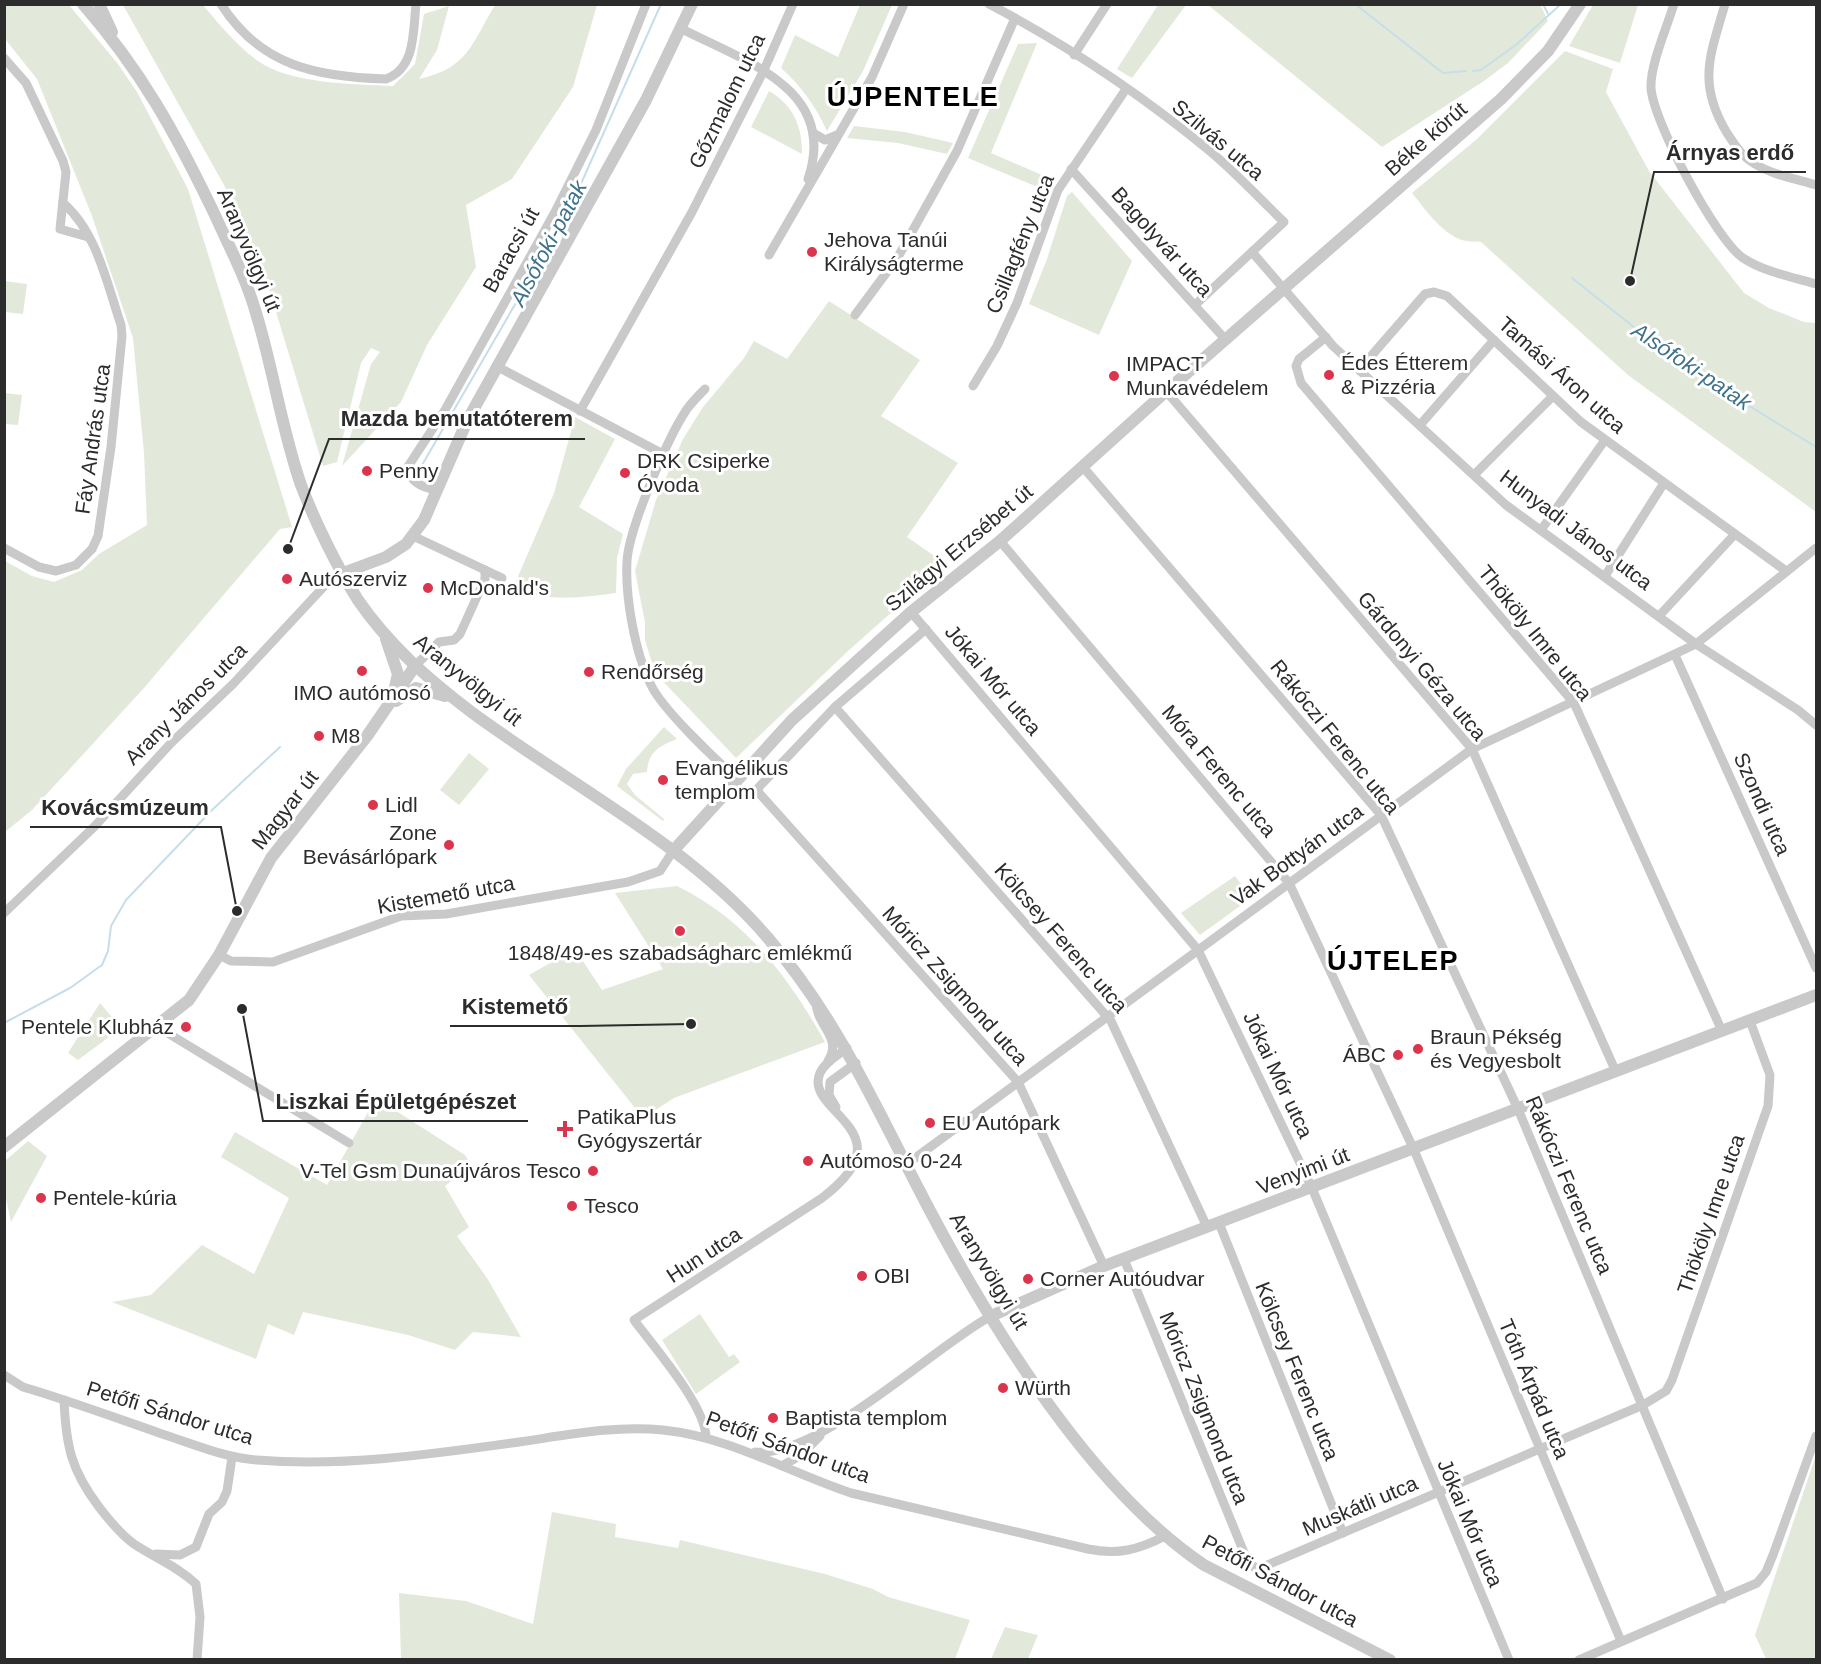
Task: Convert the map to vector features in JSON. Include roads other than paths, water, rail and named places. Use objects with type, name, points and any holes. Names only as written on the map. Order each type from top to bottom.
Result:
[{"type":"street","name":"Aranyvölgyi út","points":[[83,4],[117,44],[163,112],[248,287],[301,484],[343,573],[383,633],[416,666],[506,738],[673,851],[728,897],[759,928],[816,1001],[856,1063],[949,1246],[991,1316],[1085,1449],[1126,1499],[1165,1536]]},
{"type":"street","points":[[99,4],[117,44]]},
{"type":"street","points":[[221,4],[256,46],[284,63],[298,68],[386,79],[397,74],[407,62],[416,4]]},
{"type":"street","name":"Baracsi út","points":[[437,490],[418,485],[409,476],[407,468],[445,410],[555,212],[596,130],[646,4]]},
{"type":"street","name":"Baracsi út","points":[[343,573],[366,567],[386,557],[413,536],[424,520],[462,431],[496,366],[646,100],[692,4]]},
{"type":"street","name":"Gőzmalom utca","points":[[580,411],[692,212],[764,70],[793,4]]},
{"type":"street","points":[[769,255],[872,77],[904,4]]},
{"type":"street","name":"Szilvás utca","points":[[989,4],[1015,18],[1126,89],[1212,153],[1284,222],[1252,252]]},
{"type":"street","points":[[1074,55],[1107,4]]},
{"type":"street","name":"Béke körút","points":[[1283,288],[1516,85],[1548,51],[1580,4]]},
{"type":"street","points":[[1674,4],[1652,77],[1652,94],[1658,118],[1711,217],[1735,252],[1755,264],[1816,284]]},
{"type":"street","points":[[1725,4],[1707,64],[1712,104],[1720,122],[1737,148],[1755,165],[1816,185]]},
{"type":"street","points":[[855,315],[898,257],[957,151],[1015,18]]},
{"type":"street","points":[[681,29],[764,70],[794,93],[809,119],[813,133],[813,160],[805,190]]},
{"type":"street","points":[[4,58],[26,83],[63,161],[66,172],[60,229],[88,237]]},
{"type":"street","name":"Csillagfény utca","points":[[972,386],[1010,319],[1058,190],[1126,89]]},
{"type":"street","points":[[813,133],[825,140],[839,133]]},
{"type":"street","name":"Bagolyvár utca","points":[[1071,169],[1225,339]]},
{"type":"street","name":"Fáy András utca","points":[[4,548],[39,567],[56,571],[76,565],[92,549],[98,536],[122,354],[121,325],[88,237],[75,215],[63,203]]},
{"type":"street","points":[[1195,305],[1252,252]]},
{"type":"street","name":"Hunyadi János utca","points":[[1252,252],[1326,337],[1359,370],[1475,474],[1506,505],[1696,644],[1798,710],[1816,725]]},
{"type":"street","name":"Szilágyi Erzsébet út","points":[[673,851],[792,720],[911,612],[1000,541],[1283,288]]},
{"type":"street","name":"Tamási Áron utca","points":[[1359,370],[1425,294],[1447,296],[1581,422],[1786,571]]},
{"type":"street","name":"Thököly Imre utca","points":[[1326,337],[1299,359],[1296,370],[1301,383],[1574,703],[1722,1031]]},
{"type":"street","points":[[1420,424],[1494,340]]},
{"type":"street","points":[[496,366],[665,455]]},
{"type":"street","points":[[705,389],[687,409],[665,455],[631,539],[627,562],[628,588],[636,641],[651,687],[737,779]]},
{"type":"street","name":"Gárdonyi Géza utca","points":[[1166,391],[1472,749],[1616,1072]]},
{"type":"street","points":[[1475,474],[1554,396]]},
{"type":"street","points":[[1541,530],[1605,440]]},
{"type":"street","name":"Rákóczi Ferenc utca","points":[[1083,467],[1381,815],[1518,1109],[1723,1599]]},
{"type":"street","points":[[1605,576],[1664,483]]},
{"type":"street","points":[[1659,616],[1735,534]]},
{"type":"street","points":[[413,536],[502,579]]},
{"type":"street","name":"Móra Ferenc utca","points":[[1000,541],[1289,882],[1414,1150]]},
{"type":"street","name":"Vak Bottyán utca","points":[[907,1164],[1472,749],[1675,656],[1696,644],[1816,548]]},
{"type":"street","name":"Baracsi út","points":[[352,589],[366,567]]},
{"type":"street","points":[[416,666],[439,642],[454,640],[460,633],[485,579],[484,570]]},
{"type":"street","name":"Arany János utca","points":[[4,913],[94,827],[171,743],[233,684],[330,580],[343,573]]},
{"type":"street","name":"Jókai Mór utca","points":[[911,612],[1198,950],[1311,1188],[1509,1659]]},
{"type":"street","name":"Szilágyi Erzsébet út","points":[[758,788],[835,707],[926,629]]},
{"type":"street","points":[[383,633],[398,674],[387,710]]},
{"type":"street","name":"Szondi utca","points":[[1675,656],[1816,968]]},
{"type":"street","name":"Magyar út","points":[[4,1147],[189,1000],[219,955],[271,858],[387,710],[416,666]]},
{"type":"street","points":[[387,710],[407,692],[416,688],[435,692],[459,702]]},
{"type":"street","name":"Kölcsey Ferenc utca","points":[[835,707],[1107,1017],[1213,1225],[1342,1533]]},
{"type":"street","name":"Móricz Zsigmond utca","points":[[758,788],[765,803],[1018,1082],[1104,1266]]},
{"type":"street","name":"Kistemető utca","points":[[219,955],[231,962],[273,962],[401,916],[446,914],[628,882],[660,871],[673,851]]},
{"type":"street","name":"Venyimi út","points":[[748,1452],[778,1452],[827,1429],[991,1316],[1104,1266],[1414,1150],[1816,995]]},
{"type":"street","name":"Aranyvölgyi út","points":[[816,1001],[816,1014],[834,1042],[834,1052],[826,1064]]},
{"type":"street","name":"Thököly Imre utca","points":[[1643,1405],[1666,1391],[1672,1380],[1768,1106],[1770,1075],[1750,1021]]},
{"type":"street","points":[[156,1026],[349,1143]]},
{"type":"street","points":[[826,1064],[847,1048]]},
{"type":"street","points":[[840,1074],[856,1063]]},
{"type":"street","name":"Hun utca","points":[[706,1437],[704,1424],[696,1407],[634,1320],[706,1276],[822,1198],[840,1183],[852,1166],[857,1144],[851,1127],[819,1093],[818,1079],[826,1064]]},
{"type":"street","points":[[840,1074],[856,1075],[866,1082]]},
{"type":"street","name":"Hun utca","points":[[840,1074],[830,1083],[829,1090],[840,1114]]},
{"type":"street","name":"Tóth Árpád utca","points":[[1414,1150],[1621,1641]]},
{"type":"street","name":"Móricz Zsigmond utca","points":[[1124,1259],[1247,1560],[1255,1568]]},
{"type":"street","name":"Petőfi Sándor utca","points":[[4,1376],[24,1387],[232,1457],[291,1462],[417,1456],[620,1428],[661,1430],[706,1437],[851,1493],[1088,1549],[1119,1553],[1137,1550],[1165,1536],[1204,1566],[1390,1659]]},
{"type":"street","points":[[64,1400],[68,1448],[82,1486],[117,1529],[133,1543],[183,1572],[196,1584],[200,1617],[197,1659]]},
{"type":"street","name":"Muskátli utca","points":[[1255,1568],[1643,1405]]},
{"type":"street","name":"Venyimi út","points":[[782,1466],[801,1455],[827,1429]]},
{"type":"street","points":[[1579,1659],[1756,1583],[1766,1572],[1816,1436]]},
{"type":"street","points":[[152,1553],[180,1555],[196,1547],[209,1514],[222,1502],[227,1491],[232,1457]]},
{"type":"waterway","name":"Alsófoki-patak","points":[[418,472],[568,213],[661,4]]},
{"type":"waterway","points":[[1355,4],[1443,73],[1466,71]]},
{"type":"waterway","points":[[1543,4],[1548,14]]},
{"type":"waterway","points":[[1473,71],[1481,70],[1517,44],[1561,4]]},
{"type":"waterway","name":"Alsófoki-patak","points":[[1572,278],[1678,362],[1816,447]]},
{"type":"waterway","name":"Alsófoki-patak","points":[[4,1023],[70,988],[102,965],[108,951],[111,926],[126,900],[212,810],[280,747]]},
{"type":"place","name":"Jehova Tanúi Királyságterme","points":[[812,252]]},
{"type":"place","name":"Árnyas erdő","points":[[1630,281]]},
{"type":"place","name":"Édes Étterem & Pizzéria","points":[[1329,375]]},
{"type":"place","name":"IMPACT Munkavédelem","points":[[1114,376]]},
{"type":"place","name":"Penny","points":[[367,471]]},
{"type":"place","name":"DRK Csiperke Óvoda","points":[[625,473]]},
{"type":"place","name":"Mazda bemutatóterem","points":[[288,549]]},
{"type":"place","name":"Autószerviz","points":[[287,579]]},
{"type":"place","name":"McDonald's","points":[[428,588]]},
{"type":"place","name":"IMO autómosó","points":[[362,671]]},
{"type":"place","name":"Rendőrség","points":[[589,672]]},
{"type":"place","name":"M8","points":[[319,736]]},
{"type":"place","name":"Evangélikus templom","points":[[663,780]]},
{"type":"place","name":"Lidl","points":[[373,805]]},
{"type":"place","name":"Zone Bevásárlópark","points":[[449,845]]},
{"type":"place","name":"Kovácsmúzeum","points":[[237,911]]},
{"type":"place","name":"1848/49-es szabadságharc emlékmű","points":[[680,931]]},
{"type":"place","name":"Liszkai Épületgépészet","points":[[242,1009]]},
{"type":"place","name":"Kistemető","points":[[691,1024]]},
{"type":"place","name":"Pentele Klubház","points":[[186,1027]]},
{"type":"place","name":"Braun Pékség és Vegyesbolt","points":[[1418,1049]]},
{"type":"place","name":"ÁBC","points":[[1398,1055]]},
{"type":"place","name":"EU Autópark","points":[[930,1123]]},
{"type":"place","name":"PatikaPlus Gyógyszertár","points":[[565,1129]]},
{"type":"place","name":"Autómosó 0-24","points":[[808,1161]]},
{"type":"place","name":"V-Tel Gsm Dunaújváros Tesco","points":[[593,1171]]},
{"type":"place","name":"Pentele-kúria","points":[[41,1198]]},
{"type":"place","name":"Tesco","points":[[572,1206]]},
{"type":"place","name":"OBI","points":[[862,1276]]},
{"type":"place","name":"Corner Autóudvar","points":[[1028,1279]]},
{"type":"place","name":"Würth","points":[[1003,1388]]},
{"type":"place","name":"Baptista templom","points":[[773,1418]]},
{"type":"district","name":"ÚJPENTELE","points":[[913,97]]},
{"type":"district","name":"ÚJTELEP","points":[[1393,961]]}]
